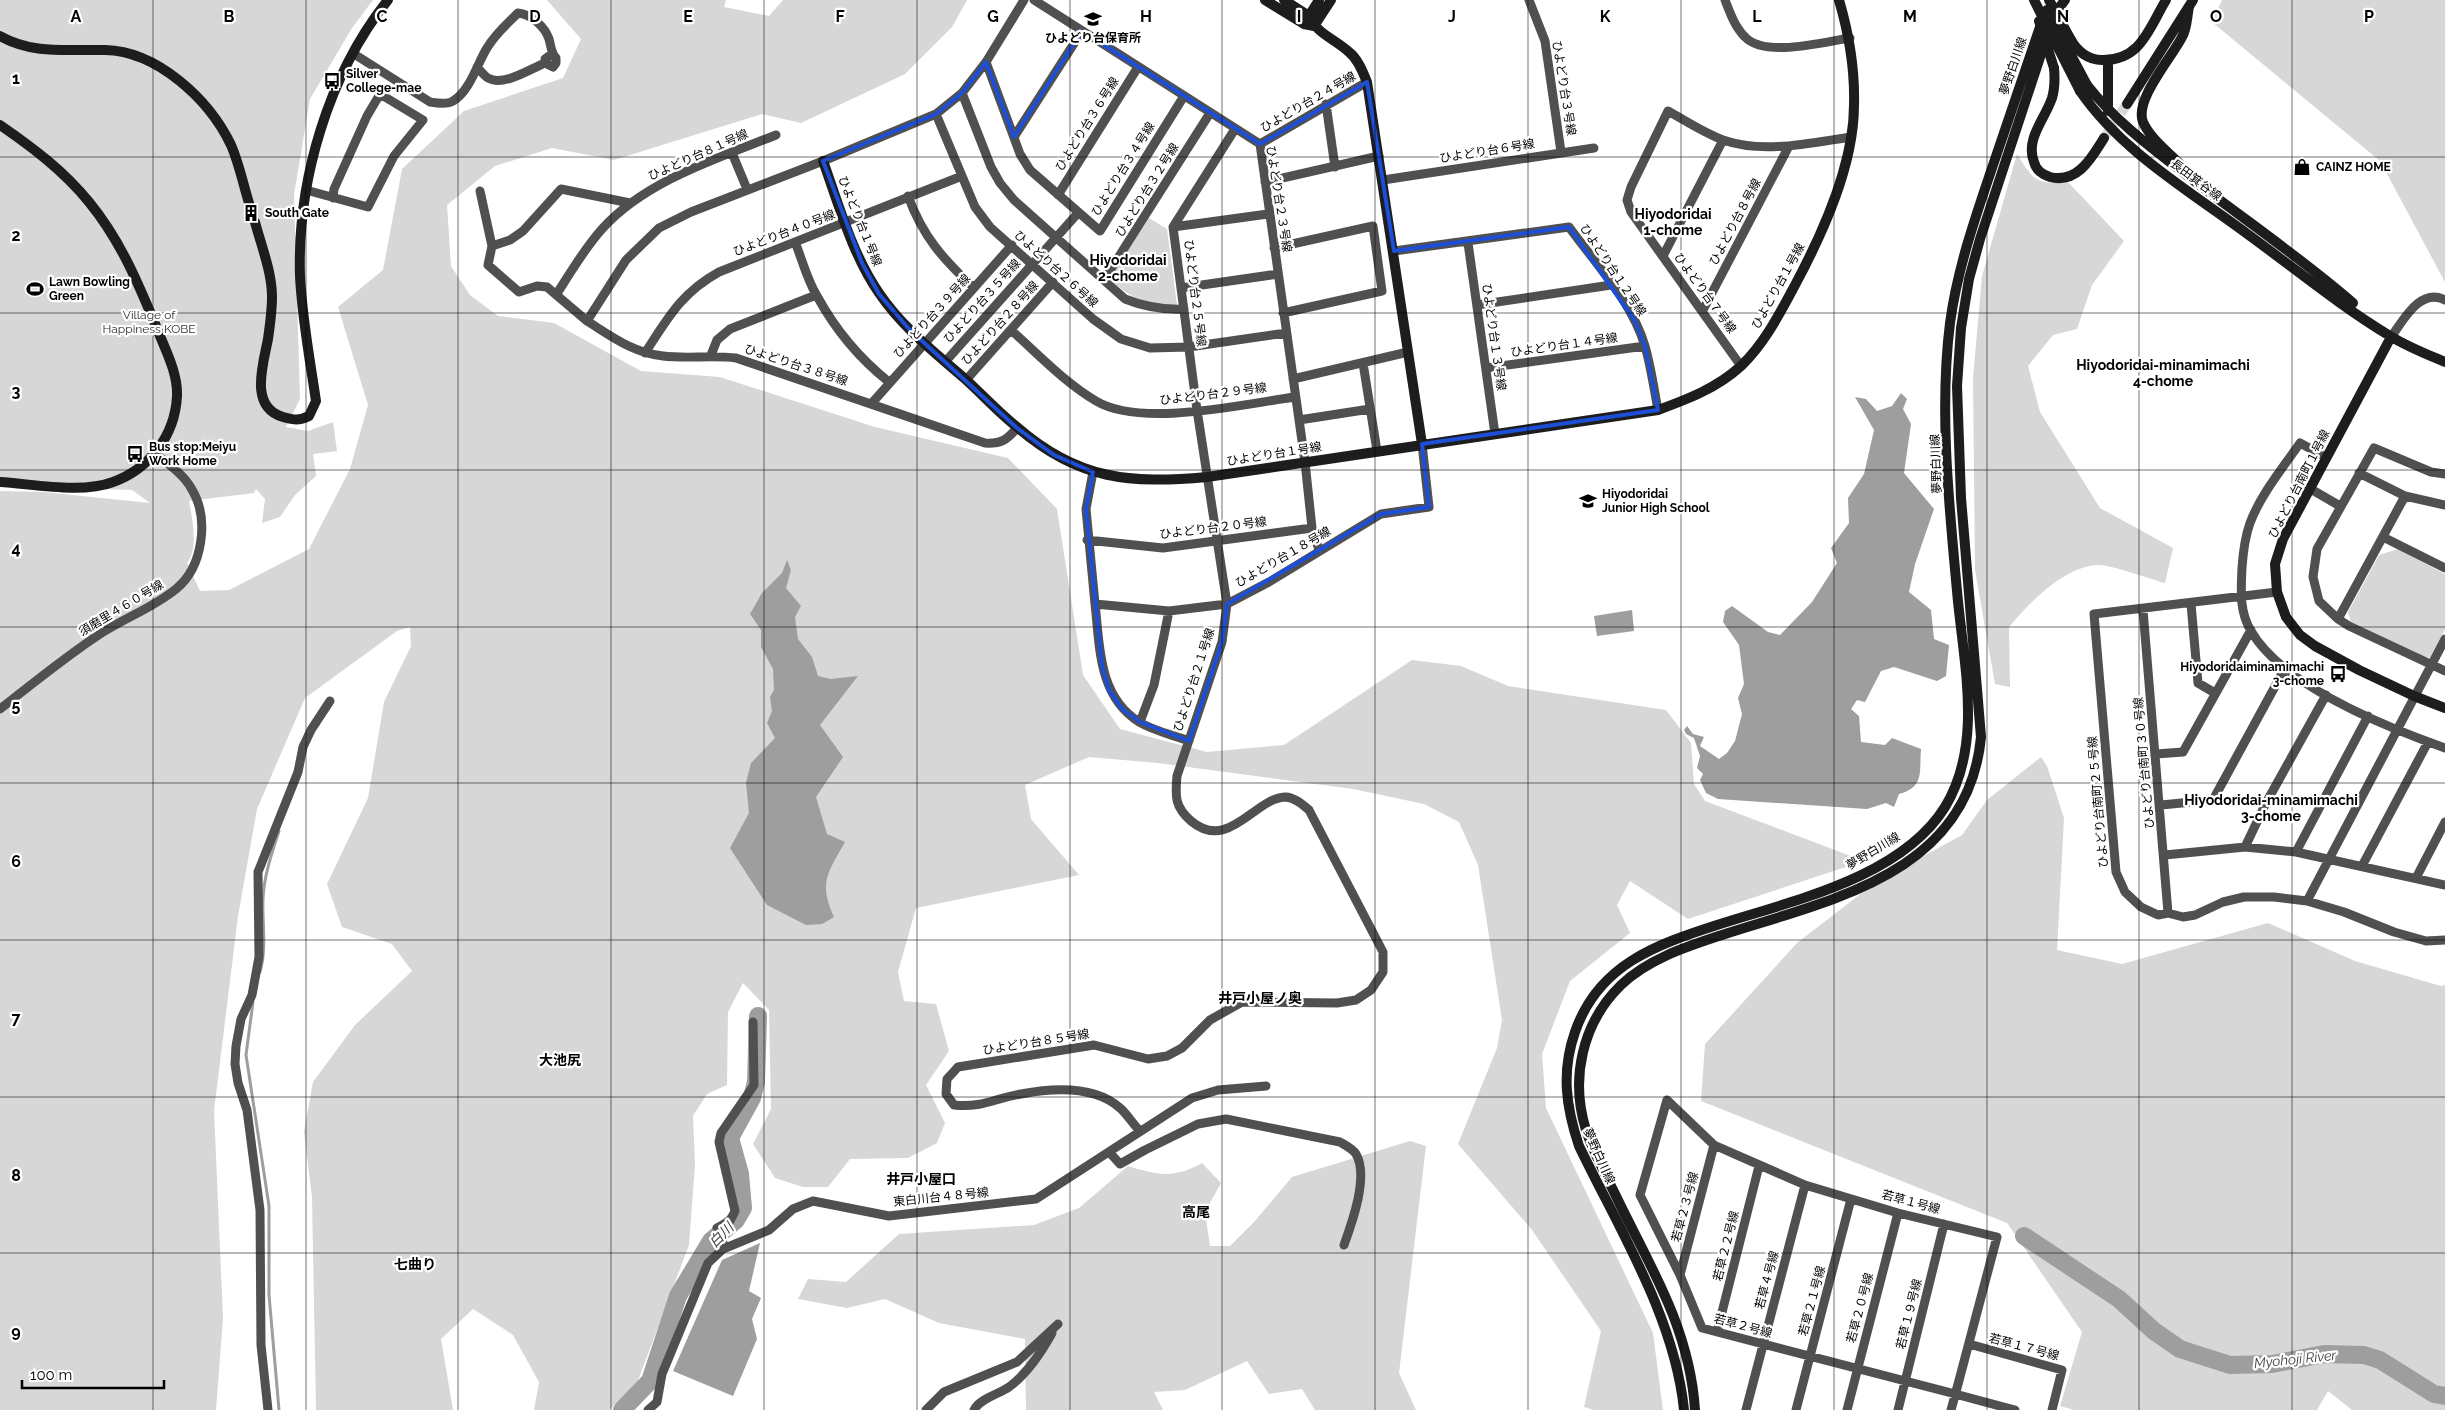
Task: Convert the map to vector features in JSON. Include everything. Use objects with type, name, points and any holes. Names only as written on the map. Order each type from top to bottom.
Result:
[{"type":"street","points":[[255,222],[272,295],[271,323],[260,380],[262,397],[270,410],[278,415],[298,421],[309,416],[316,401],[300,277],[300,242],[306,190],[320,133],[333,98],[354,54],[388,0]]},
{"type":"street","points":[[587,321],[626,260],[660,228],[691,212],[823,161],[936,114],[962,92],[986,62],[1024,0]]},
{"type":"street","name":"ひよどり台２３号線","points":[[1034,0],[1260,144],[1268,214],[1305,462],[1312,528],[1319,550]]},
{"type":"street","points":[[1265,0],[1309,22]]},
{"type":"street","points":[[1284,0],[1309,22],[1350,52],[1361,67],[1368,82],[1422,444]]},
{"type":"street","points":[[1309,22],[1319,0]]},
{"type":"street","points":[[1309,22],[1331,0]]},
{"type":"street","name":"ひよどり台３号線","points":[[1529,0],[1545,41],[1561,152]]},
{"type":"street","points":[[1725,0],[1734,22],[1746,38],[1764,48],[1783,48],[1850,38]]},
{"type":"street","name":"ひよどり台１号線","points":[[823,161],[862,264],[880,294],[925,344],[1017,428],[1054,455],[1093,472],[1120,479],[1164,481],[1207,477],[1658,410],[1703,394],[1741,366],[1771,330],[1806,264],[1836,198],[1851,137],[1854,106],[1850,38],[1840,0]]},
{"type":"street","points":[[2033,0],[2054,68],[2054,90],[2031,147],[2034,164],[2046,176],[2056,178],[2075,175],[2092,157],[2104,138]]},
{"type":"street","name":"長田箕谷線","points":[[2033,0],[2084,88],[2124,126],[2209,193],[2314,270],[2391,337]]},
{"type":"street","name":"長田箕谷線","points":[[2042,0],[2096,114],[2139,153],[2391,337],[2445,362]]},
{"type":"street","points":[[2049,0],[2074,46],[2088,57],[2096,60],[2117,60],[2140,45],[2166,0]]},
{"type":"street","name":"夢野白川線","points":[[1684,1410],[1677,1364],[1662,1318],[1579,1146],[1570,1122],[1565,1080],[1570,1046],[1578,1024],[1596,994],[1620,968],[1638,955],[1677,938],[1800,898],[1859,876],[1881,864],[1913,841],[1936,818],[1953,792],[1965,756],[1968,714],[1953,545],[1948,454],[1946,388],[1950,324],[1966,246],[2049,0]]},
{"type":"street","name":"夢野白川線","points":[[1695,1410],[1691,1376],[1673,1314],[1586,1130],[1579,1090],[1580,1068],[1584,1047],[1594,1022],[1606,1003],[1621,985],[1647,966],[1703,942],[1813,906],[1863,887],[1912,859],[1940,835],[1955,817],[1967,796],[1976,772],[1981,736],[1960,498],[1957,386],[1961,328],[1977,248],[2058,0]]},
{"type":"street","points":[[2053,16],[2065,0]]},
{"type":"street","points":[[2147,33],[2171,0]]},
{"type":"street","points":[[2127,104],[2191,3]]},
{"type":"street","points":[[2191,3],[2184,35],[2149,93],[2142,107],[2142,116],[2149,132],[2209,193]]},
{"type":"street","points":[[354,54],[430,102],[452,102],[465,89],[477,67],[498,32],[518,13],[534,20],[542,27],[548,36],[552,54],[556,58],[556,63],[553,67],[545,63],[505,79],[496,80],[488,78],[477,67]]},
{"type":"street","points":[[1014,137],[1082,31]]},
{"type":"street","points":[[0,36],[23,46],[45,51],[106,50],[122,53],[159,67],[202,102],[216,121],[231,145],[249,203]]},
{"type":"street","points":[[2108,60],[2108,109],[2110,120],[2139,153]]},
{"type":"street","name":"ひよどり台３４号線","points":[[986,62],[1020,154],[1030,170],[1100,230],[1184,96]]},
{"type":"street","name":"ひよどり台３６号線","points":[[1058,195],[1138,66]]},
{"type":"street","name":"ひよどり台２４号線","points":[[1260,144],[1326,104],[1368,82]]},
{"type":"street","points":[[962,92],[991,167],[1000,183],[1014,200],[1126,299],[1142,306],[1161,310],[1184,309]]},
{"type":"street","points":[[306,190],[333,198],[368,207],[394,156],[423,120],[380,94],[364,123],[334,189],[333,198]]},
{"type":"street","points":[[1326,104],[1335,167]]},
{"type":"street","name":"ひよどり台７号線","points":[[1741,366],[1703,310],[1630,212],[1627,200],[1631,187],[1668,111],[1723,140],[1750,146],[1789,146],[1851,137]]},
{"type":"street","name":"ひよどり台３２号線","points":[[1104,280],[1210,113]]},
{"type":"street","name":"ひよどり台２６号線","points":[[936,114],[975,207],[990,227],[1054,282],[1093,319],[1121,339],[1150,348],[1189,347],[1286,333]]},
{"type":"street","points":[[0,125],[51,164],[87,200],[124,252],[168,354],[175,377],[177,396],[166,438],[156,454],[143,466],[112,483],[90,487],[0,482]]},
{"type":"street","name":"ひよどり台２５号線","points":[[1207,477],[1174,227],[1235,129]]},
{"type":"street","name":"ひよどり台８１号線","points":[[556,294],[584,252],[603,228],[630,204],[652,189],[776,135]]},
{"type":"street","points":[[1663,256],[1723,140]]},
{"type":"street","name":"ひよどり台８号線","points":[[1703,310],[1789,146]]},
{"type":"street","name":"ひよどり台６号線","points":[[1384,180],[1594,148]]},
{"type":"street","points":[[732,153],[747,189]]},
{"type":"street","points":[[1265,182],[1380,156]]},
{"type":"street","name":"ひよどり台４０号線","points":[[645,352],[680,300],[699,283],[718,272],[962,176]]},
{"type":"street","points":[[492,246],[510,240],[523,231],[561,189],[630,204]]},
{"type":"street","points":[[480,191],[492,246],[488,265],[510,287],[519,292],[537,286],[546,286],[556,294]]},
{"type":"street","points":[[908,196],[917,221],[930,242],[946,262],[974,288]]},
{"type":"street","name":"ひよどり台３５号線","points":[[945,362],[1078,213]]},
{"type":"street","points":[[1174,227],[1268,214]]},
{"type":"street","points":[[1274,248],[1373,226],[1382,291],[1284,313]]},
{"type":"street","name":"ひよどり台１２号線","points":[[1394,251],[1569,227],[1611,285],[1634,321],[1645,346],[1658,410]]},
{"type":"street","points":[[795,242],[816,295],[841,333],[861,358],[889,382]]},
{"type":"street","name":"ひよどり台１３号線","points":[[1468,242],[1496,434]]},
{"type":"street","name":"ひよどり台３９号線","points":[[872,403],[1012,246]]},
{"type":"street","points":[[1181,288],[1278,274]]},
{"type":"street","name":"ひよどり台２８号線","points":[[966,380],[1054,282]]},
{"type":"street","points":[[1477,304],[1611,285]]},
{"type":"street","name":"ひよどり台３８号線","points":[[556,294],[587,321],[624,345],[645,352],[664,356],[711,355],[736,358],[985,443],[996,444],[1008,440],[1017,428]]},
{"type":"street","points":[[711,355],[716,340],[730,329],[816,295]]},
{"type":"street","points":[[2391,337],[2414,306],[2428,298],[2445,300]]},
{"type":"street","name":"ひよどり台２９号線","points":[[1011,330],[1066,380],[1097,402],[1124,410],[1156,414],[1295,397]]},
{"type":"street","name":"ひよどり台南町１号線","points":[[2391,337],[2283,539],[2275,564],[2277,592],[2286,617],[2300,635],[2315,646],[2414,696],[2445,708]]},
{"type":"street","name":"ひよどり台１４号線","points":[[1486,368],[1645,346]]},
{"type":"street","points":[[1292,379],[1408,352]]},
{"type":"street","points":[[1364,363],[1377,451]]},
{"type":"street","points":[[1298,420],[1370,409]]},
{"type":"street","points":[[2326,457],[2300,443],[2258,504],[2249,526],[2243,553],[2240,597],[2251,630],[2284,670],[2302,683],[2368,716],[2445,748]]},
{"type":"street","name":"ひよどり台１８号線","points":[[1095,604],[1169,611],[1227,604],[1269,582],[1381,514],[1429,507],[1422,444]]},
{"type":"street","points":[[2445,474],[2431,472],[2374,448],[2317,549],[2313,577],[2319,601],[2338,619],[2445,671]]},
{"type":"street","name":"須磨里４６０号線","points":[[0,709],[83,645],[168,595],[188,576],[198,555],[202,530],[200,511],[190,486],[182,476],[156,454]]},
{"type":"street","points":[[1093,472],[1086,510],[1095,604]]},
{"type":"street","points":[[2359,473],[2405,496],[2445,505]]},
{"type":"street","name":"ひよどり台２１号線","points":[[1095,604],[1102,666],[1109,690],[1122,709],[1140,722],[1189,741],[1222,642],[1227,604],[1207,477]]},
{"type":"street","points":[[2309,488],[2340,506]]},
{"type":"street","points":[[2338,619],[2405,496]]},
{"type":"street","name":"ひよどり台２０号線","points":[[1088,540],[1163,548],[1312,528]]},
{"type":"street","points":[[2383,537],[2445,568]]},
{"type":"street","name":"ひよどり台南町２５号線","points":[[2277,592],[2143,610],[2094,614],[2116,872],[2125,892],[2141,907],[2158,915],[2168,914],[2183,917],[2196,915],[2223,902],[2244,897],[2274,897],[2307,901],[2344,912],[2394,932],[2426,940],[2444,937]]},
{"type":"street","points":[[2191,604],[2198,683],[2215,693]]},
{"type":"street","name":"ひよどり台南町３０号線","points":[[2143,610],[2161,805],[2168,914]]},
{"type":"street","points":[[1140,722],[1154,685],[1169,611]]},
{"type":"street","points":[[2156,754],[2183,752],[2251,630]]},
{"type":"street","points":[[2307,901],[2445,639]]},
{"type":"street","points":[[2161,805],[2213,800],[2284,670]]},
{"type":"street","points":[[2245,847],[2326,695]]},
{"type":"street","points":[[268,1410],[261,1345],[260,1210],[247,1110],[238,1082],[235,1064],[236,1046],[241,1019],[252,995],[258,957],[258,872],[298,772],[304,747],[311,730],[330,701]]},
{"type":"street","points":[[2296,852],[2368,716]]},
{"type":"street","name":"ひよどり台８５号線","points":[[1140,1131],[1120,1108],[1093,1093],[1079,1089],[1021,1094],[972,1107],[954,1105],[946,1094],[946,1078],[958,1067],[1094,1045],[1148,1059],[1167,1056],[1182,1048],[1210,1020],[1242,1002],[1337,1003],[1356,1000],[1371,990],[1382,972],[1383,952],[1371,927],[1309,810],[1298,801],[1285,797],[1271,801],[1235,826],[1215,831],[1197,826],[1183,814],[1175,797],[1178,776],[1189,741]]},
{"type":"street","points":[[2362,866],[2428,742]]},
{"type":"street","points":[[2416,878],[2445,822]]},
{"type":"street","points":[[2165,855],[2245,847],[2296,852],[2445,885]]},
{"type":"street","points":[[725,1248],[717,1228],[730,1221],[735,1211],[719,1142],[721,1133],[754,1085],[753,1022]]},
{"type":"street","name":"東白川台４８号線","points":[[648,1410],[657,1402],[662,1374],[708,1263],[725,1248],[769,1230],[793,1209],[813,1201],[890,1216],[1036,1199],[1110,1153],[1140,1131],[1192,1098],[1218,1090],[1266,1086]]},
{"type":"street","name":"若草１号線","points":[[1667,1100],[1714,1145],[1759,1166],[1805,1185],[1898,1213],[1997,1237],[1951,1410]]},
{"type":"street","name":"若草２号線","points":[[1667,1100],[1640,1195],[1680,1275],[1702,1328],[2015,1410]]},
{"type":"street","points":[[1110,1153],[1120,1164],[1198,1124],[1226,1119],[1340,1142],[1355,1152],[1361,1167],[1355,1214],[1344,1245]]},
{"type":"street","name":"若草２３号線","points":[[1680,1275],[1714,1145]]},
{"type":"street","name":"若草２２号線","points":[[1717,1332],[1759,1166]]},
{"type":"street","name":"若草４号線","points":[[1746,1410],[1805,1185]]},
{"type":"street","name":"若草２１号線","points":[[1796,1410],[1852,1199]]},
{"type":"street","name":"若草２０号線","points":[[1847,1410],[1898,1213]]},
{"type":"street","name":"若草１９号線","points":[[1898,1410],[1944,1224]]},
{"type":"street","points":[[926,1410],[944,1392],[1017,1362],[1058,1324],[1036,1360],[1009,1386],[979,1404],[974,1410]]},
{"type":"street","name":"若草１７号線","points":[[1968,1344],[2062,1370],[2052,1410]]},
{"type":"highlighted area","points":[[1082,31],[1260,144],[1367,82],[1394,251],[1569,227],[1635,321],[1645,346],[1658,410],[1422,444],[1429,507],[1381,514],[1227,604],[1222,642],[1189,741],[1140,722],[1122,709],[1109,690],[1102,666],[1086,509],[1093,472],[1054,455],[1017,428],[909,329],[879,294],[862,263],[823,161],[936,114],[962,93],[986,62],[1014,137]]},
{"type":"green space","name":"Village of Happiness KOBE","points":[[0,0],[373,0],[352,28],[310,99],[294,195],[300,399],[286,427],[308,431],[333,422],[337,451],[313,454],[316,476],[295,495],[280,517],[262,523],[265,499],[256,489],[254,493],[189,501],[194,541],[191,557],[187,563],[200,591],[229,590],[309,549],[350,469],[368,405],[338,307],[383,270],[402,169],[464,111],[563,78],[581,39],[547,0],[726,0],[724,7],[769,16],[783,0],[967,0],[952,27],[905,74],[801,123],[762,114],[614,160],[552,148],[495,166],[447,205],[451,266],[470,295],[498,316],[554,323],[641,371],[720,377],[875,427],[1008,458],[1057,509],[1083,675],[1120,729],[1207,752],[1284,745],[1412,660],[1461,666],[1508,686],[1666,710],[1691,743],[1694,784],[1705,801],[1864,861],[1688,919],[1630,881],[1617,905],[1630,933],[1570,981],[1542,1054],[1546,1108],[1653,1333],[1663,1410],[1594,1410],[1584,1407],[1601,1331],[1532,1230],[1458,1144],[1497,1048],[1502,1020],[1478,865],[1459,822],[1424,804],[1353,789],[1158,763],[1089,757],[1025,785],[1031,819],[1079,875],[916,908],[898,972],[904,1001],[936,1004],[949,1051],[926,1085],[945,1123],[937,1143],[908,1158],[850,1159],[828,1187],[803,1187],[775,1178],[753,1144],[771,1109],[769,1010],[743,983],[728,1012],[727,1085],[707,1094],[693,1116],[695,1164],[689,1245],[637,1383],[609,1410],[534,1410],[539,1382],[513,1335],[473,1309],[441,1339],[453,1410],[316,1410],[312,1197],[304,1132],[313,1082],[355,1025],[412,971],[392,944],[342,927],[327,884],[368,798],[384,702],[411,646],[410,627],[397,631],[305,698],[257,809],[238,916],[214,1111],[223,1318],[216,1410],[0,1410],[0,491],[43,492],[150,503],[132,490],[0,486]]},
{"type":"green space","points":[[2222,0],[2445,0],[2445,282],[2380,161],[2212,22]]},
{"type":"green space","points":[[2017,154],[2036,179],[2048,182],[2067,181],[2124,241],[2092,285],[2077,329],[2053,335],[2028,366],[2040,412],[2100,508],[2173,548],[2165,583],[2098,565],[2073,572],[2049,587],[2009,627],[2010,687],[1995,684],[1975,570],[1973,378],[1982,276]]},
{"type":"green space","points":[[1149,218],[1167,229],[1177,305],[1157,304],[1140,300],[1125,292],[1109,279]]},
{"type":"green space","points":[[2398,549],[2445,574],[2445,630],[2430,657],[2424,658],[2351,623],[2348,612],[2379,555]]},
{"type":"green space","points":[[2041,757],[2047,766],[2064,818],[2057,950],[2122,964],[2268,923],[2355,961],[2441,986],[2445,985],[2445,1410],[2352,1410],[2328,1391],[2317,1410],[2074,1410],[2060,1406],[2082,1332],[2007,1223],[1701,1101],[1705,1044],[1797,943],[1876,882],[1962,835],[1987,800]]},
{"type":"green space","points":[[1410,1141],[1426,1146],[1399,1373],[1416,1410],[1315,1410],[1302,1389],[1269,1394],[1247,1361],[1185,1390],[1154,1392],[1163,1410],[1026,1410],[1025,1339],[939,1323],[885,1299],[847,1308],[798,1299],[808,1279],[846,1282],[899,1234],[1034,1225],[1079,1208],[1128,1166],[1148,1172],[1165,1174],[1182,1171],[1202,1163],[1221,1183],[1205,1212],[1210,1246],[1230,1246],[1255,1221],[1292,1177]]},
{"type":"shaded area","points":[[1901,393],[1907,399],[1903,409],[1911,424],[1904,473],[1934,509],[1915,564],[1909,592],[1931,610],[1934,639],[1949,645],[1946,676],[1937,681],[1894,667],[1881,671],[1865,702],[1857,700],[1851,709],[1859,716],[1861,742],[1885,745],[1892,738],[1921,749],[1920,772],[1917,783],[1907,791],[1899,794],[1894,807],[1886,803],[1867,809],[1718,799],[1706,793],[1700,780],[1703,774],[1697,768],[1700,756],[1694,738],[1686,734],[1684,730],[1687,726],[1693,734],[1704,737],[1700,746],[1719,759],[1727,753],[1735,741],[1742,714],[1738,698],[1744,684],[1739,645],[1723,622],[1725,611],[1732,606],[1768,632],[1780,635],[1812,602],[1837,563],[1831,548],[1849,523],[1848,498],[1864,474],[1874,430],[1855,397],[1866,399],[1877,411],[1892,406]]},
{"type":"shaded area","points":[[787,560],[791,570],[786,588],[801,606],[795,617],[798,639],[812,657],[818,676],[831,679],[858,676],[820,725],[843,757],[816,797],[827,834],[845,842],[827,878],[827,895],[834,917],[822,924],[806,925],[767,905],[730,848],[749,813],[746,783],[751,763],[775,738],[767,723],[772,711],[770,697],[774,690],[773,669],[761,647],[761,630],[750,614],[762,593],[782,573]]},
{"type":"shaded area","points":[[1632,610],[1634,631],[1597,636],[1594,616]]},
{"type":"shaded area","points":[[760,1243],[749,1291],[761,1298],[752,1319],[757,1339],[733,1396],[673,1371],[722,1260]]},
{"type":"waterway","points":[[260,972],[264,945],[263,908],[265,881],[279,831]]},
{"type":"waterway","points":[[253,1002],[246,1055],[269,1206],[269,1295],[279,1410]]},
{"type":"waterway","name":"白川","points":[[622,1410],[650,1381],[678,1296],[711,1241],[736,1220],[743,1208],[740,1174],[730,1138],[752,1098],[756,1082],[758,1016]]},
{"type":"waterway","name":"Myohoji River","points":[[2024,1236],[2119,1299],[2154,1331],[2180,1349],[2230,1365],[2272,1364],[2324,1354],[2364,1355],[2380,1360],[2434,1394],[2445,1396]]},
{"type":"tunnel","points":[[2104,138],[2127,104]]},
{"type":"tunnel","points":[[249,203],[255,222]]},
{"type":"place","name":"ひよどり台保育所","points":[[1093,19]]},
{"type":"place","name":"Silver College-mae","points":[[332,81]]},
{"type":"place","name":"CAINZ HOME","points":[[2302,167]]},
{"type":"place","name":"South Gate","points":[[251,213]]},
{"type":"place","name":"Lawn Bowling Green","points":[[35,289]]},
{"type":"place","name":"Bus stop:Meiyu Work Home","points":[[135,454]]},
{"type":"place","name":"Hiyodoridai Junior High School","points":[[1588,501]]},
{"type":"place","name":"Hiyodoridaiminamimachi 3-chome","points":[[2338,674]]},
{"type":"district","name":"Hiyodoridai 1-chome","points":[[1673,222]]},
{"type":"district","name":"Hiyodoridai 2-chome","points":[[1128,268]]},
{"type":"district","name":"Hiyodoridai-minamimachi 4-chome","points":[[2163,374]]},
{"type":"district","name":"Hiyodoridai-minamimachi 3-chome","points":[[2271,808]]},
{"type":"district","name":"井戸小屋ノ奥","points":[[1260,998]]},
{"type":"district","name":"大池尻","points":[[560,1060]]},
{"type":"district","name":"井戸小屋口","points":[[921,1179]]},
{"type":"district","name":"高尾","points":[[1196,1212]]},
{"type":"district","name":"七曲り","points":[[415,1264]]}]
